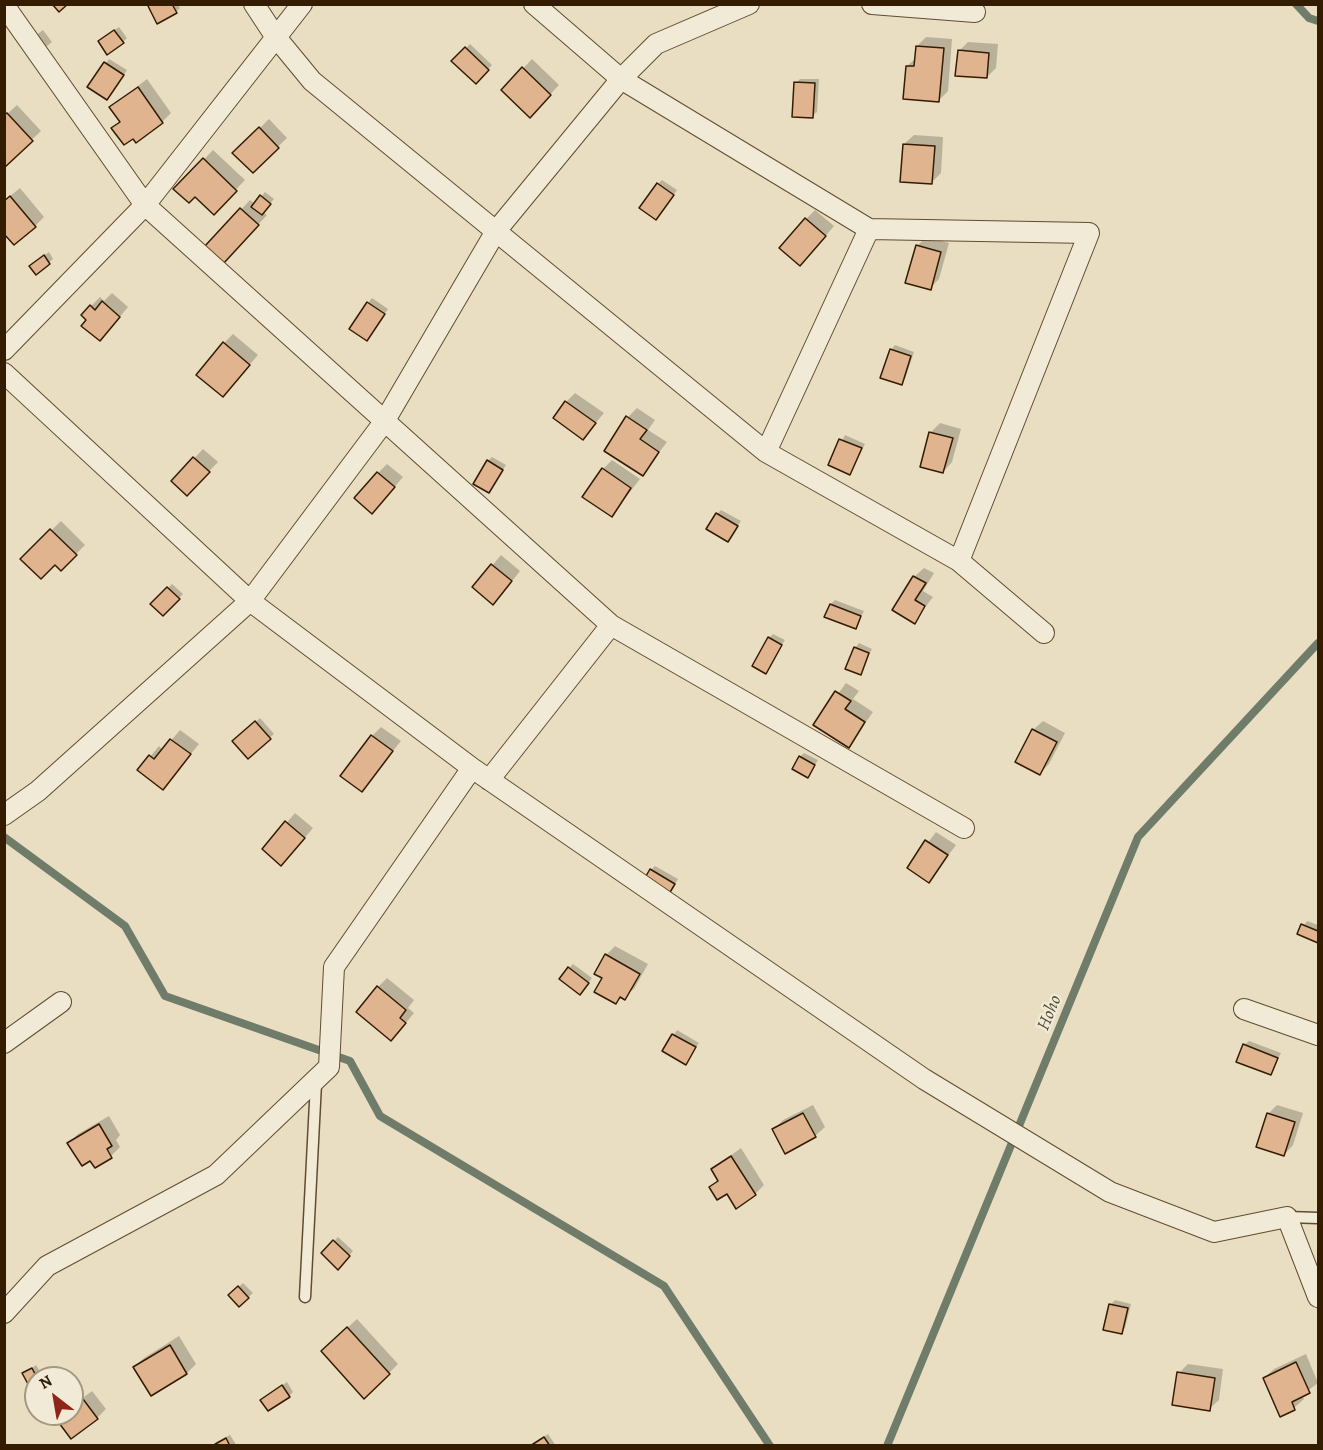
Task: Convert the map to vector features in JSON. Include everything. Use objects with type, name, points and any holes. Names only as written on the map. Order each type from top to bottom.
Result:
[{"type":"street","points":[[4,4],[145,206],[611,625],[964,828]]},
{"type":"street","points":[[254,4],[275,36],[312,81],[766,452],[959,561],[1044,633]]},
{"type":"street","points":[[4,350],[145,206],[302,4]]},
{"type":"street","points":[[534,4],[621,79],[869,229],[1089,233],[959,561]]},
{"type":"street","points":[[4,815],[38,791],[250,601],[384,422],[496,231],[621,79],[656,44],[749,4]]},
{"type":"street","points":[[872,4],[975,12]]},
{"type":"street","points":[[766,452],[869,229]]},
{"type":"street","points":[[4,373],[250,601],[489,780],[924,1079],[1110,1192],[1214,1232],[1287,1218],[1318,1297]]},
{"type":"street","points":[[489,780],[611,625]]},
{"type":"street","points":[[4,1313],[47,1266],[216,1175],[316,1083],[329,1067],[334,967],[472,768]]},
{"type":"street","points":[[4,1044],[61,1002]]},
{"type":"street","points":[[1244,1009],[1318,1035]]},
{"type":"lane","points":[[305,1297],[316,1083]]},
{"type":"lane","points":[[1287,1218],[1318,1218]]},
{"type":"building","points":[[52,4],[68,4],[59,12]]},
{"type":"building","points":[[147,4],[172,4],[177,13],[157,24]]},
{"type":"building","points":[[114,30],[124,43],[107,55],[98,41]]},
{"type":"building","points":[[916,46],[944,48],[939,102],[903,99],[906,66],[914,66]]},
{"type":"building","points":[[465,47],[489,70],[476,84],[451,61]]},
{"type":"building","points":[[958,50],[989,53],[987,78],[955,76]]},
{"type":"building","points":[[104,62],[124,75],[107,100],[87,87]]},
{"type":"building","points":[[522,67],[551,95],[530,118],[501,90]]},
{"type":"building","points":[[794,82],[815,83],[813,118],[792,117]]},
{"type":"building","points":[[138,87],[163,123],[136,143],[133,139],[124,145],[111,128],[120,122],[109,107]]},
{"type":"building","points":[[7,113],[33,141],[4,168],[4,115]]},
{"type":"building","points":[[259,127],[279,148],[253,173],[232,153]]},
{"type":"building","points":[[903,144],[935,146],[932,184],[900,182]]},
{"type":"building","points":[[203,158],[237,191],[214,215],[195,197],[189,203],[173,189]]},
{"type":"building","points":[[657,183],[674,195],[656,220],[639,208]]},
{"type":"building","points":[[260,195],[271,204],[262,215],[251,207]]},
{"type":"building","points":[[10,196],[36,227],[14,245],[4,234],[4,201]]},
{"type":"building","points":[[240,208],[259,225],[211,277],[192,260]]},
{"type":"building","points":[[805,218],[826,236],[800,266],[779,248]]},
{"type":"building","points":[[916,245],[941,252],[931,290],[905,283]]},
{"type":"building","points":[[44,255],[50,264],[36,275],[29,266]]},
{"type":"building","points":[[102,301],[120,317],[100,341],[81,326],[86,320],[81,315],[90,305],[95,310]]},
{"type":"building","points":[[367,302],[385,314],[367,341],[349,329]]},
{"type":"building","points":[[223,342],[250,365],[223,397],[196,375]]},
{"type":"building","points":[[890,349],[911,356],[902,385],[880,378]]},
{"type":"building","points":[[565,401],[596,423],[583,440],[553,418]]},
{"type":"building","points":[[626,416],[647,430],[640,439],[659,452],[643,476],[604,451]]},
{"type":"building","points":[[929,432],[953,438],[943,473],[920,467]]},
{"type":"building","points":[[839,439],[862,448],[850,475],[828,465]]},
{"type":"building","points":[[193,457],[210,472],[187,496],[171,481]]},
{"type":"building","points":[[487,460],[503,470],[489,493],[473,484]]},
{"type":"building","points":[[602,468],[631,488],[612,517],[582,497]]},
{"type":"building","points":[[377,472],[395,487],[372,514],[354,498]]},
{"type":"building","points":[[716,513],[738,526],[728,542],[706,529]]},
{"type":"building","points":[[50,529],[77,555],[61,571],[55,565],[41,579],[20,559]]},
{"type":"building","points":[[491,564],[512,581],[493,605],[472,587]]},
{"type":"building","points":[[913,576],[926,583],[915,600],[925,606],[915,624],[892,610]]},
{"type":"building","points":[[167,587],[180,599],[163,616],[150,604]]},
{"type":"building","points":[[830,604],[861,616],[856,629],[824,617]]},
{"type":"building","points":[[768,637],[782,645],[766,674],[752,666]]},
{"type":"building","points":[[854,647],[869,653],[861,675],[845,669]]},
{"type":"building","points":[[835,691],[851,701],[845,709],[865,722],[849,748],[813,725]]},
{"type":"building","points":[[255,721],[271,739],[248,759],[232,741]]},
{"type":"building","points":[[1032,729],[1057,742],[1040,775],[1015,762]]},
{"type":"building","points":[[371,735],[393,751],[362,792],[340,776]]},
{"type":"building","points":[[170,739],[191,754],[163,790],[137,770],[149,755],[154,759]]},
{"type":"building","points":[[799,756],[815,765],[808,778],[792,769]]},
{"type":"building","points":[[285,821],[305,838],[281,866],[262,849]]},
{"type":"building","points":[[925,840],[948,855],[929,883],[907,868]]},
{"type":"building","points":[[650,869],[675,884],[663,904],[638,890]]},
{"type":"building","points":[[1301,924],[1318,931],[1318,943],[1297,934]]},
{"type":"building","points":[[605,954],[640,974],[625,1000],[620,997],[616,1004],[594,992],[602,978],[594,974]]},
{"type":"building","points":[[568,967],[589,983],[580,995],[559,979]]},
{"type":"building","points":[[377,986],[406,1010],[400,1018],[406,1023],[391,1041],[356,1012]]},
{"type":"building","points":[[672,1034],[696,1047],[686,1065],[662,1051]]},
{"type":"building","points":[[1243,1044],[1278,1058],[1271,1075],[1236,1062]]},
{"type":"building","points":[[803,1113],[816,1137],[785,1154],[772,1129]]},
{"type":"building","points":[[1267,1113],[1295,1122],[1284,1156],[1256,1147]]},
{"type":"building","points":[[99,1124],[112,1146],[107,1149],[112,1158],[95,1168],[90,1161],[82,1166],[67,1143]]},
{"type":"building","points":[[731,1156],[756,1195],[736,1209],[727,1194],[717,1200],[709,1187],[718,1181],[711,1169]]},
{"type":"building","points":[[333,1240],[350,1256],[338,1270],[321,1253]]},
{"type":"building","points":[[238,1286],[249,1298],[239,1307],[228,1295]]},
{"type":"building","points":[[1109,1304],[1128,1308],[1122,1334],[1103,1330]]},
{"type":"building","points":[[347,1327],[390,1374],[364,1399],[321,1351]]},
{"type":"building","points":[[170,1345],[187,1374],[151,1396],[133,1367]]},
{"type":"building","points":[[1296,1362],[1310,1393],[1292,1402],[1295,1410],[1280,1417],[1263,1378]]},
{"type":"building","points":[[1177,1372],[1215,1378],[1210,1411],[1172,1405]]},
{"type":"building","points":[[282,1385],[290,1397],[268,1411],[260,1400]]},
{"type":"building","points":[[84,1400],[98,1419],[71,1439],[61,1426],[84,1426]]},
{"type":"building","points":[[544,1437],[550,1446],[530,1446]]},
{"type":"building","points":[[226,1438],[230,1446],[212,1446]]},
{"type":"waterway","points":[[1296,4],[1309,18],[1318,21]]},
{"type":"waterway","name":"Hoho","points":[[887,1446],[1138,837],[1318,643]]},
{"type":"waterway","points":[[4,837],[125,926],[165,996],[350,1061],[380,1116],[664,1286],[770,1446]]}]
